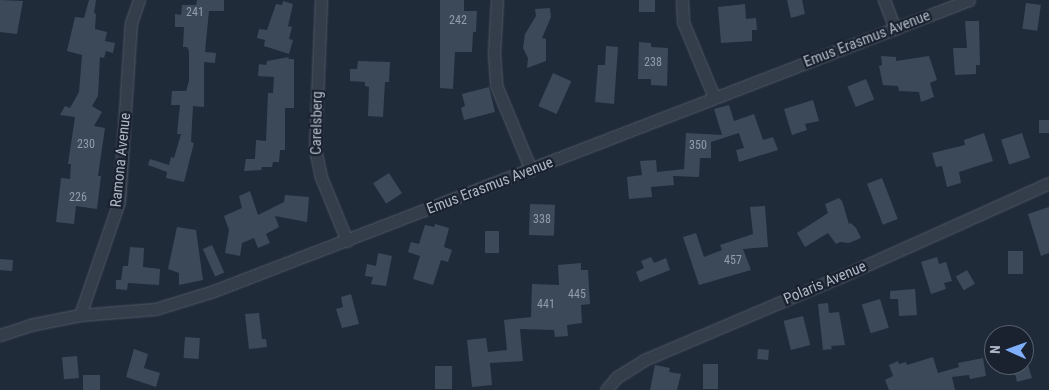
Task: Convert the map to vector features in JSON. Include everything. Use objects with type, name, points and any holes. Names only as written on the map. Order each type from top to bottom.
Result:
[{"type":"street","name":"Ramona Avenue","points":[[80,315],[118,202],[131,24],[139,0]]},
{"type":"street","name":"Carelsberg","points":[[321,0],[315,150],[321,177],[347,241]]},
{"type":"street","points":[[497,0],[494,53],[496,85],[531,170]]},
{"type":"street","points":[[682,0],[683,22],[714,97]]},
{"type":"street","points":[[884,0],[895,29]]},
{"type":"street","name":"Emus Erasmus Avenue","points":[[0,335],[30,325],[80,315],[155,309],[211,292],[970,0]]},
{"type":"street","name":"Polaris Avenue","points":[[606,390],[617,377],[644,360],[840,277],[1049,183]]},
{"type":"building","points":[[0,0],[23,1],[17,34],[0,32]]},
{"type":"building","points":[[89,0],[96,0],[94,13],[96,14],[95,29],[107,32],[105,41],[115,43],[113,53],[106,51],[104,58],[100,57],[98,96],[92,106],[102,112],[94,126],[105,128],[98,176],[101,176],[97,209],[76,206],[74,224],[56,222],[61,178],[70,179],[71,164],[68,164],[75,117],[60,115],[65,106],[70,108],[79,92],[82,55],[67,51],[75,17],[84,18]]},
{"type":"building","points":[[197,0],[224,0],[224,11],[209,11],[205,52],[216,53],[215,63],[204,62],[204,107],[193,106],[191,142],[194,143],[184,182],[166,178],[167,172],[148,165],[150,159],[169,165],[171,157],[174,158],[181,134],[177,134],[180,105],[171,105],[172,91],[186,91],[189,81],[189,51],[187,47],[183,47],[184,27],[175,27],[175,14],[181,15],[182,5],[196,5]]},
{"type":"building","points":[[440,0],[464,0],[464,11],[477,11],[476,32],[473,32],[472,52],[455,52],[453,89],[440,88]]},
{"type":"building","points":[[639,0],[655,0],[655,12],[639,12]]},
{"type":"building","points":[[787,0],[802,0],[805,14],[791,18]]},
{"type":"building","points":[[283,1],[293,4],[288,26],[292,27],[289,39],[293,40],[289,54],[264,46],[265,40],[257,38],[259,29],[267,30],[276,4],[282,5]]},
{"type":"building","points":[[1026,3],[1041,5],[1037,31],[1022,29]]},
{"type":"building","points":[[745,4],[746,19],[756,18],[757,30],[752,30],[752,41],[721,43],[718,7]]},
{"type":"building","points":[[550,8],[551,17],[542,38],[546,39],[546,61],[527,68],[528,58],[523,48],[525,34],[536,16],[535,9]]},
{"type":"building","points":[[965,21],[979,21],[980,65],[976,65],[976,74],[955,75],[953,48],[967,48]]},
{"type":"building","points":[[639,42],[651,43],[651,47],[668,48],[667,86],[651,85],[651,79],[638,79]]},
{"type":"building","points":[[606,46],[618,47],[614,104],[595,102],[598,65],[605,65]]},
{"type":"building","points":[[881,56],[896,57],[896,61],[929,56],[937,80],[930,83],[934,97],[921,102],[919,92],[899,91],[898,86],[883,85],[879,66],[882,65]]},
{"type":"building","points":[[289,57],[288,59],[294,59],[294,108],[285,108],[285,150],[280,150],[279,162],[273,162],[272,167],[244,171],[246,159],[255,159],[256,140],[266,141],[268,93],[273,93],[274,77],[258,76],[259,64],[266,65],[267,61]]},
{"type":"building","points":[[358,61],[390,62],[389,82],[385,82],[383,117],[368,116],[369,87],[365,86],[365,82],[350,81],[350,69],[357,69]]},
{"type":"building","points":[[553,73],[571,81],[557,114],[538,106]]},
{"type":"building","points":[[866,79],[874,99],[856,107],[847,86]]},
{"type":"building","points":[[489,87],[495,112],[464,120],[461,108],[465,106],[462,94]]},
{"type":"building","points":[[813,100],[819,121],[805,124],[807,130],[792,135],[784,109]]},
{"type":"building","points":[[729,105],[734,121],[754,114],[763,140],[773,137],[778,150],[739,162],[736,150],[744,148],[739,133],[711,142],[711,158],[700,158],[699,177],[673,176],[674,185],[651,187],[652,197],[629,199],[627,177],[642,175],[640,161],[656,160],[657,172],[684,169],[686,133],[722,135],[714,109]]},
{"type":"building","points":[[1039,120],[1049,120],[1049,133],[1039,133]]},
{"type":"building","points":[[984,133],[993,161],[959,172],[961,183],[947,187],[942,166],[936,167],[932,153],[965,145],[964,140]]},
{"type":"building","points":[[1022,133],[1030,158],[1009,165],[1001,140]]},
{"type":"building","points":[[389,173],[402,193],[386,203],[373,183]]},
{"type":"building","points":[[882,178],[898,219],[883,225],[867,184]]},
{"type":"building","points":[[250,191],[258,215],[284,202],[285,195],[309,197],[307,222],[275,216],[279,227],[266,234],[270,243],[258,248],[254,238],[242,243],[240,256],[225,253],[229,230],[224,216],[242,208],[239,196]]},
{"type":"building","points":[[839,198],[842,201],[849,224],[851,223],[856,228],[861,238],[849,243],[840,242],[836,244],[828,233],[805,247],[797,233],[828,213],[825,204]]},
{"type":"building","points":[[530,204],[555,205],[554,236],[529,235]]},
{"type":"building","points":[[765,206],[768,247],[743,249],[751,270],[699,285],[683,237],[696,233],[704,257],[722,250],[720,245],[753,234],[750,207]]},
{"type":"building","points":[[1049,207],[1049,253],[1041,256],[1028,214]]},
{"type":"building","points":[[435,224],[449,228],[444,247],[452,250],[448,262],[441,260],[433,285],[413,279],[420,256],[408,252],[411,242],[419,244],[425,225],[434,227]]},
{"type":"building","points":[[177,227],[196,230],[203,280],[179,285],[179,273],[168,269]]},
{"type":"building","points":[[485,231],[499,231],[499,253],[485,253]]},
{"type":"building","points":[[212,245],[224,272],[215,276],[203,249]]},
{"type":"building","points":[[130,247],[144,248],[143,267],[160,269],[159,285],[128,283],[127,290],[116,289],[116,280],[121,280],[123,266],[128,266]]},
{"type":"building","points":[[1008,251],[1023,251],[1023,274],[1008,274]]},
{"type":"building","points":[[378,253],[392,256],[386,286],[371,284],[373,277],[365,276],[367,264],[376,266]]},
{"type":"building","points":[[651,257],[654,263],[666,258],[670,270],[640,282],[636,272],[644,268],[641,261]]},
{"type":"building","points":[[937,257],[939,264],[946,262],[952,281],[944,283],[946,289],[931,294],[921,262]]},
{"type":"building","points":[[0,259],[13,260],[12,271],[0,270]]},
{"type":"building","points":[[581,263],[581,270],[588,270],[590,304],[581,305],[582,323],[567,325],[568,336],[555,337],[554,330],[520,329],[523,361],[490,363],[492,385],[472,387],[467,340],[486,338],[488,352],[507,350],[504,320],[531,317],[532,284],[559,285],[558,265]]},
{"type":"building","points":[[967,270],[975,284],[964,290],[956,276]]},
{"type":"building","points":[[915,289],[917,315],[899,316],[898,299],[890,299],[890,291]]},
{"type":"building","points":[[351,294],[359,324],[342,328],[336,309],[343,307],[341,297]]},
{"type":"building","points":[[880,299],[889,328],[871,333],[862,305]]},
{"type":"building","points":[[828,303],[829,313],[839,312],[845,345],[831,346],[832,349],[823,350],[818,304]]},
{"type":"building","points":[[259,313],[262,339],[266,339],[267,347],[249,349],[245,314]]},
{"type":"building","points":[[803,316],[810,345],[791,350],[784,321]]},
{"type":"building","points":[[185,337],[200,338],[198,359],[184,358]]},
{"type":"building","points":[[134,349],[148,354],[144,368],[160,373],[156,387],[126,377]]},
{"type":"building","points":[[758,349],[769,350],[768,360],[757,359]]},
{"type":"building","points":[[77,356],[79,378],[64,379],[62,357]]},
{"type":"building","points":[[933,357],[938,373],[959,367],[958,363],[983,358],[984,375],[986,376],[970,379],[969,375],[952,377],[955,390],[889,390],[885,380],[893,376],[889,365],[898,361],[899,364],[906,362],[907,365]]},
{"type":"building","points":[[703,364],[718,364],[718,389],[703,389]]},
{"type":"building","points":[[655,365],[670,368],[669,372],[681,374],[677,390],[650,390]]},
{"type":"building","points":[[435,366],[452,366],[452,389],[435,389]]},
{"type":"building","points":[[83,375],[100,375],[100,390],[83,390]]},
{"type":"building","points":[[1015,375],[1031,375],[1032,378],[1017,382]]}]
